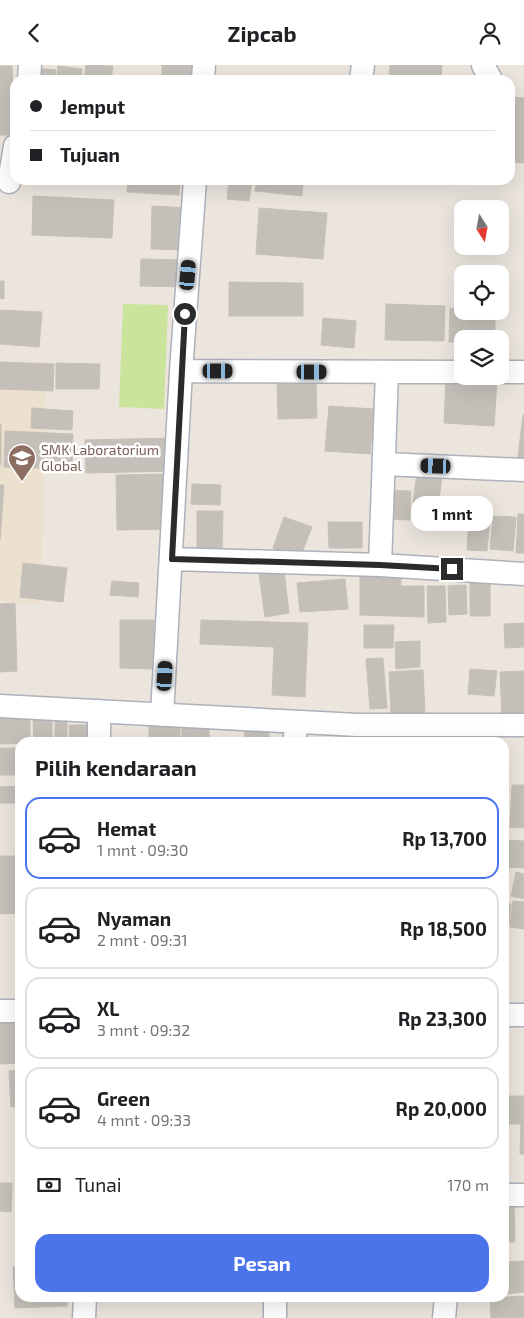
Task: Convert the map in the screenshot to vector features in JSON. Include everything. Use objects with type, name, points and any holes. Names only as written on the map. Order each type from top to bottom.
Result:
[{"type":"street","points":[[9,182],[10,176]]},
{"type":"street","points":[[162,715],[181,371],[196,185]]},
{"type":"street","points":[[181,371],[454,372]]},
{"type":"street","points":[[380,565],[387,372]]},
{"type":"street","points":[[509,372],[524,372]]},
{"type":"street","points":[[384,464],[524,470]]},
{"type":"street","points":[[172,559],[380,565],[524,574]]},
{"type":"street","points":[[0,706],[162,715],[296,732],[357,725],[524,725]]},
{"type":"street","points":[[99,711],[99,737]]},
{"type":"street","points":[[0,1011],[15,1011]]},
{"type":"street","points":[[509,1015],[524,1015]]},
{"type":"street","points":[[509,1195],[524,1195]]},
{"type":"street","points":[[84,1318],[85,1302]]},
{"type":"street","points":[[275,1302],[275,1318]]},
{"type":"street","points":[[444,1318],[446,1302]]},
{"type":"shaded area","name":"SMK Laboratorium Global","points":[[46,362],[41,604],[0,601],[0,363]]},
{"type":"green space","points":[[123,304],[168,305],[164,409],[119,407]]},
{"type":"building","points":[[86,65],[113,66],[112,75],[85,75]]},
{"type":"building","points":[[162,65],[195,65],[195,75],[162,75]]},
{"type":"building","points":[[390,65],[442,65],[441,75],[389,75]]},
{"type":"building","points":[[0,66],[12,66],[12,75],[10,75],[10,135],[0,135]]},
{"type":"building","points":[[58,66],[82,69],[81,75],[57,75]]},
{"type":"building","points":[[34,68],[56,70],[56,75],[33,75]]},
{"type":"building","points":[[515,97],[524,98],[524,163],[515,162]]},
{"type":"building","points":[[128,185],[180,185],[179,195],[127,192]]},
{"type":"building","points":[[228,185],[251,185],[249,201],[227,199]]},
{"type":"building","points":[[256,185],[303,185],[302,196],[255,191]]},
{"type":"building","points":[[33,196],[114,200],[112,238],[32,235]]},
{"type":"building","points":[[152,206],[189,208],[187,250],[151,249]]},
{"type":"building","points":[[259,208],[327,213],[323,259],[256,254]]},
{"type":"building","points":[[141,259],[186,260],[186,287],[140,286]]},
{"type":"building","points":[[0,281],[4,281],[4,299],[0,298]]},
{"type":"building","points":[[229,282],[303,283],[303,316],[229,316]]},
{"type":"building","points":[[386,304],[445,306],[444,341],[385,340]]},
{"type":"building","points":[[450,308],[454,308],[454,320],[495,320],[495,330],[454,330],[454,342],[449,342]]},
{"type":"building","points":[[0,310],[42,312],[39,347],[0,344]]},
{"type":"building","points":[[323,318],[356,321],[354,348],[321,345]]},
{"type":"building","points":[[0,362],[54,364],[53,391],[0,389]]},
{"type":"building","points":[[56,363],[100,364],[99,389],[56,389]]},
{"type":"building","points":[[446,377],[454,377],[454,385],[497,385],[494,426],[444,423]]},
{"type":"building","points":[[316,382],[317,418],[278,419],[277,383]]},
{"type":"building","points":[[329,406],[374,409],[370,454],[325,451]]},
{"type":"building","points":[[32,408],[73,411],[72,430],[31,428]]},
{"type":"building","points":[[524,415],[524,458],[518,457]]},
{"type":"building","points":[[1,424],[1,465],[0,465]]},
{"type":"building","points":[[5,431],[73,434],[72,469],[4,467]]},
{"type":"building","points":[[173,438],[173,471],[86,473],[85,440]]},
{"type":"building","points":[[417,473],[442,477],[437,513],[412,510]]},
{"type":"building","points":[[166,474],[167,529],[117,530],[116,475]]},
{"type":"building","points":[[192,484],[221,485],[220,505],[191,504]]},
{"type":"building","points":[[0,485],[4,485],[0,540]]},
{"type":"building","points":[[385,490],[411,491],[410,520],[384,519]]},
{"type":"building","points":[[197,511],[223,511],[222,552],[197,552]]},
{"type":"building","points":[[518,514],[524,514],[524,553],[516,553]]},
{"type":"building","points":[[493,516],[516,517],[513,551],[490,549]]},
{"type":"building","points":[[284,517],[312,527],[300,558],[273,548]]},
{"type":"building","points":[[469,518],[490,520],[487,551],[467,550]]},
{"type":"building","points":[[328,522],[362,522],[362,548],[329,548]]},
{"type":"building","points":[[23,563],[67,568],[63,602],[20,597]]},
{"type":"building","points":[[284,571],[289,613],[265,617],[259,574]]},
{"type":"building","points":[[360,574],[401,574],[401,586],[424,586],[424,617],[360,615]]},
{"type":"building","points":[[470,578],[490,578],[490,616],[470,616]]},
{"type":"building","points":[[345,579],[348,609],[300,612],[297,583]]},
{"type":"building","points":[[112,581],[139,583],[138,597],[110,595]]},
{"type":"building","points":[[466,585],[467,614],[449,615],[448,586]]},
{"type":"building","points":[[427,586],[445,586],[446,622],[428,623]]},
{"type":"building","points":[[15,603],[17,671],[0,672],[0,604]]},
{"type":"building","points":[[120,620],[154,620],[153,669],[120,668]]},
{"type":"building","points":[[201,620],[308,623],[305,697],[272,695],[274,647],[200,644]]},
{"type":"building","points":[[524,623],[524,647],[505,648],[504,624]]},
{"type":"building","points":[[364,625],[394,625],[393,648],[364,648]]},
{"type":"building","points":[[420,641],[420,667],[396,669],[395,642]]},
{"type":"building","points":[[383,658],[387,708],[370,709],[366,659]]},
{"type":"building","points":[[470,669],[497,671],[494,696],[468,694]]},
{"type":"building","points":[[423,670],[425,714],[391,716],[389,672]]},
{"type":"building","points":[[524,671],[524,695],[501,696],[500,672]]},
{"type":"building","points":[[524,695],[524,717],[502,718],[501,696]]},
{"type":"building","points":[[0,713],[30,713],[30,737],[15,737],[15,744],[0,744]]},
{"type":"building","points":[[33,717],[52,717],[52,737],[34,737]]},
{"type":"building","points":[[55,721],[67,721],[67,737],[55,737]]},
{"type":"building","points":[[69,725],[92,725],[93,737],[70,737]]},
{"type":"building","points":[[149,726],[180,726],[180,737],[149,737]]},
{"type":"building","points":[[182,728],[209,728],[209,737],[182,737]]},
{"type":"building","points":[[245,730],[269,731],[269,737],[244,737]]},
{"type":"building","points":[[470,731],[497,733],[497,737],[469,737]]},
{"type":"building","points":[[0,748],[15,748],[15,775],[0,775]]},
{"type":"building","points":[[512,785],[524,785],[524,828],[510,827]]},
{"type":"building","points":[[15,786],[15,803],[0,803],[0,787]]},
{"type":"building","points":[[509,840],[524,841],[524,868],[509,867]]},
{"type":"building","points":[[0,856],[15,856],[15,913],[0,914]]},
{"type":"building","points":[[516,872],[524,874],[524,899],[511,896]]},
{"type":"building","points":[[513,901],[524,902],[524,929],[510,927]]},
{"type":"building","points":[[509,904],[511,904],[509,925]]},
{"type":"building","points":[[15,1015],[15,1063],[0,1064],[0,1016]]},
{"type":"building","points":[[15,1070],[15,1107],[11,1107],[9,1071]]},
{"type":"building","points":[[509,1096],[524,1096],[524,1154],[520,1154],[521,1124],[509,1124]]},
{"type":"building","points":[[0,1183],[12,1183],[11,1212],[0,1211]]},
{"type":"building","points":[[509,1200],[514,1200],[515,1242],[509,1242]]},
{"type":"building","points":[[524,1261],[524,1292],[509,1294],[509,1262]]},
{"type":"building","points":[[13,1267],[15,1267],[15,1302],[67,1302],[67,1306],[15,1308]]},
{"type":"building","points":[[524,1296],[524,1318],[491,1318],[490,1302],[509,1302],[509,1297]]},
{"type":"place","name":"SMK Laboratorium Global","points":[[22,482]]},
{"type":"route","points":[[185,314],[172,559],[452,569]]}]
